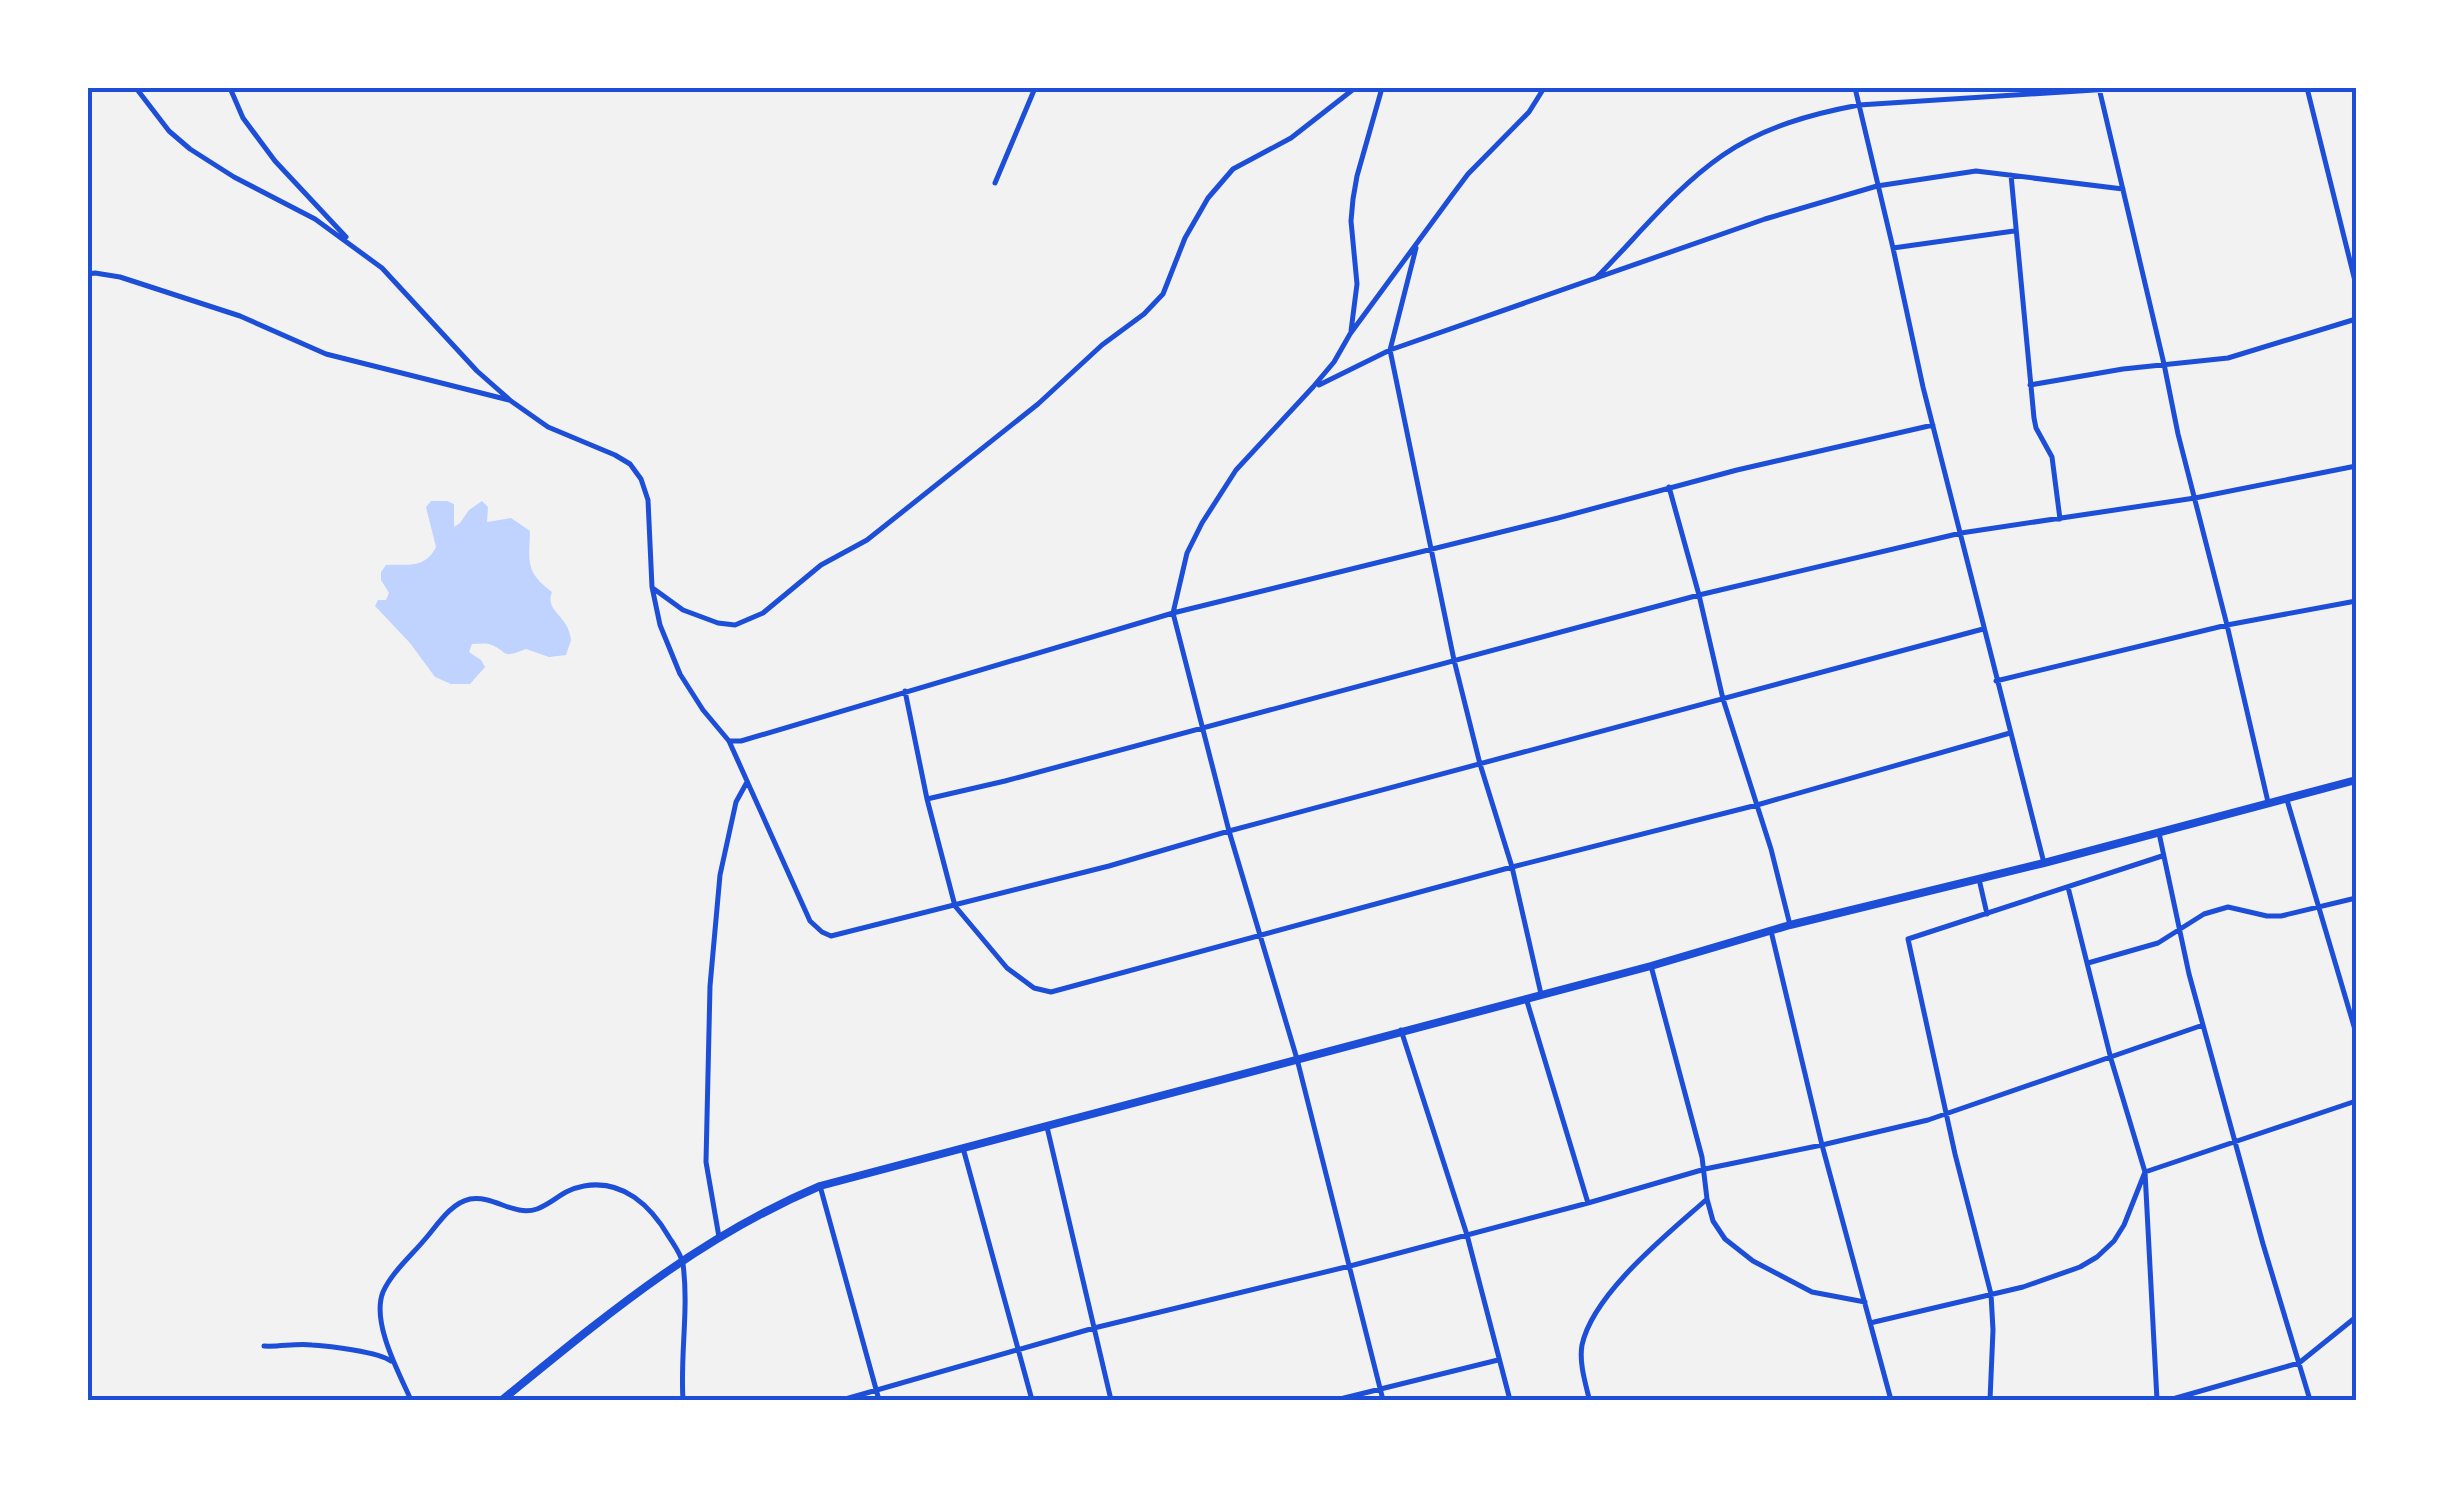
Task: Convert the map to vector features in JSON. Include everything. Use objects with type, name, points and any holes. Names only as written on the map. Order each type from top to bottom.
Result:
[{"type":"main road","points":[[502,1400],[682,1259],[782,1202],[820,1186],[1651,966],[1790,925],[2356,780]]},
{"type":"street","points":[[136,88],[170,131],[190,149],[315,219],[382,268],[476,371],[511,401],[548,427],[630,464],[642,479],[648,500],[652,587],[660,626],[680,674],[729,741],[810,921],[831,936],[1108,866],[1983,629]]},
{"type":"street","points":[[230,88],[243,118],[276,161],[355,246]]},
{"type":"street","points":[[994,183],[1036,88]]},
{"type":"street","points":[[652,587],[684,610],[718,623],[736,625],[763,613],[821,565],[866,540],[1144,314],[1163,294],[1208,198],[1233,169],[1291,138],[1354,88]]},
{"type":"street","points":[[1350,334],[1358,284],[1350,221],[1382,88]]},
{"type":"street","points":[[1383,1400],[1296,1059],[1229,831],[1173,613],[1187,554],[1202,522],[1236,470],[1334,362],[1350,334],[1468,174],[1530,112],[1544,88]]},
{"type":"street","points":[[1855,88],[1923,387],[2044,862]]},
{"type":"street","points":[[2100,88],[2178,434],[2269,804]]},
{"type":"street","points":[[1594,280],[1684,188],[1722,156],[1778,126],[1859,105],[2126,88]]},
{"type":"street","points":[[2307,88],[2356,285]]},
{"type":"street","points":[[1313,387],[1390,350],[1765,219],[1877,186],[1976,171],[2123,189]]},
{"type":"street","points":[[2011,175],[2036,428],[2052,457],[2060,520]]},
{"type":"street","points":[[1893,248],[2016,230]]},
{"type":"street","points":[[1417,243],[1390,350],[1454,660],[1480,764],[1512,867],[1542,994]]},
{"type":"street","points":[[88,274],[120,277],[240,316],[326,354],[511,401]]},
{"type":"street","points":[[2030,385],[2228,358],[2356,318]]},
{"type":"street","points":[[729,741],[741,741],[1173,613],[1669,487],[1933,425]]},
{"type":"street","points":[[927,798],[1005,781],[1698,595],[1961,533],[2195,498],[2356,466]]},
{"type":"street","points":[[1669,487],[1723,699],[1790,925]]},
{"type":"street","points":[[1996,681],[2227,625],[2356,600]]},
{"type":"street","points":[[905,691],[954,906],[1006,968],[1034,988],[1051,992],[1757,805],[2010,733]]},
{"type":"street","points":[[719,1237],[706,1162],[710,986],[720,875],[736,802],[746,782]]},
{"type":"street","points":[[2287,800],[2356,1033]]},
{"type":"street","points":[[2159,833],[2178,930],[2203,1026],[2262,1244],[2310,1400]]},
{"type":"street","points":[[1990,1400],[1991,1294],[1955,1154],[1908,939],[2162,856]]},
{"type":"street","points":[[1979,879],[1987,914]]},
{"type":"street","points":[[2068,888],[2111,1059],[2145,1172],[2157,1400]]},
{"type":"street","points":[[2088,963],[2158,942],[2204,914],[2228,907],[2276,917],[2356,898]]},
{"type":"street","points":[[1771,931],[1822,1145],[1892,1400]]},
{"type":"street","points":[[1651,966],[1705,1169],[1713,1221],[1725,1238],[1753,1261],[1812,1292],[1865,1302]]},
{"type":"street","points":[[1526,998],[1588,1203]]},
{"type":"street","points":[[842,1400],[1094,1328],[1350,1266],[1705,1169],[1906,1126],[2203,1026]]},
{"type":"street","points":[[1401,1030],[1467,1235],[1510,1400]]},
{"type":"street","points":[[1870,1323],[2023,1287],[2080,1267],[2114,1241],[2145,1172],[2356,1101]]},
{"type":"street","points":[[1046,1124],[1112,1400]]},
{"type":"street","points":[[963,1148],[1032,1400]]},
{"type":"street","points":[[410,1400],[393,1362],[383,1325],[383,1293],[393,1277],[453,1207],[468,1199],[486,1198],[524,1210],[589,1184],[618,1187],[640,1200],[660,1222],[682,1259],[684,1400]]},
{"type":"street","points":[[820,1186],[879,1400]]},
{"type":"street","points":[[1589,1398],[1581,1349],[1586,1330],[1605,1300],[1643,1257],[1707,1199]]},
{"type":"street","points":[[2169,1400],[2299,1363],[2356,1316]]},
{"type":"street","points":[[264,1346],[308,1344],[374,1353],[393,1362]]},
{"type":"street","points":[[1336,1400],[1499,1359]]},
{"type":"water","points":[[431,501],[454,504],[454,527],[482,501],[488,507],[487,522],[511,518],[530,531],[529,559],[533,572],[552,592],[552,606],[569,632],[571,640],[566,655],[549,657],[526,649],[508,654],[489,644],[472,644],[469,652],[485,667],[470,684],[451,684],[435,677],[375,606],[378,600],[386,600],[389,593],[381,580],[386,565],[421,562],[436,547],[426,507]]}]
